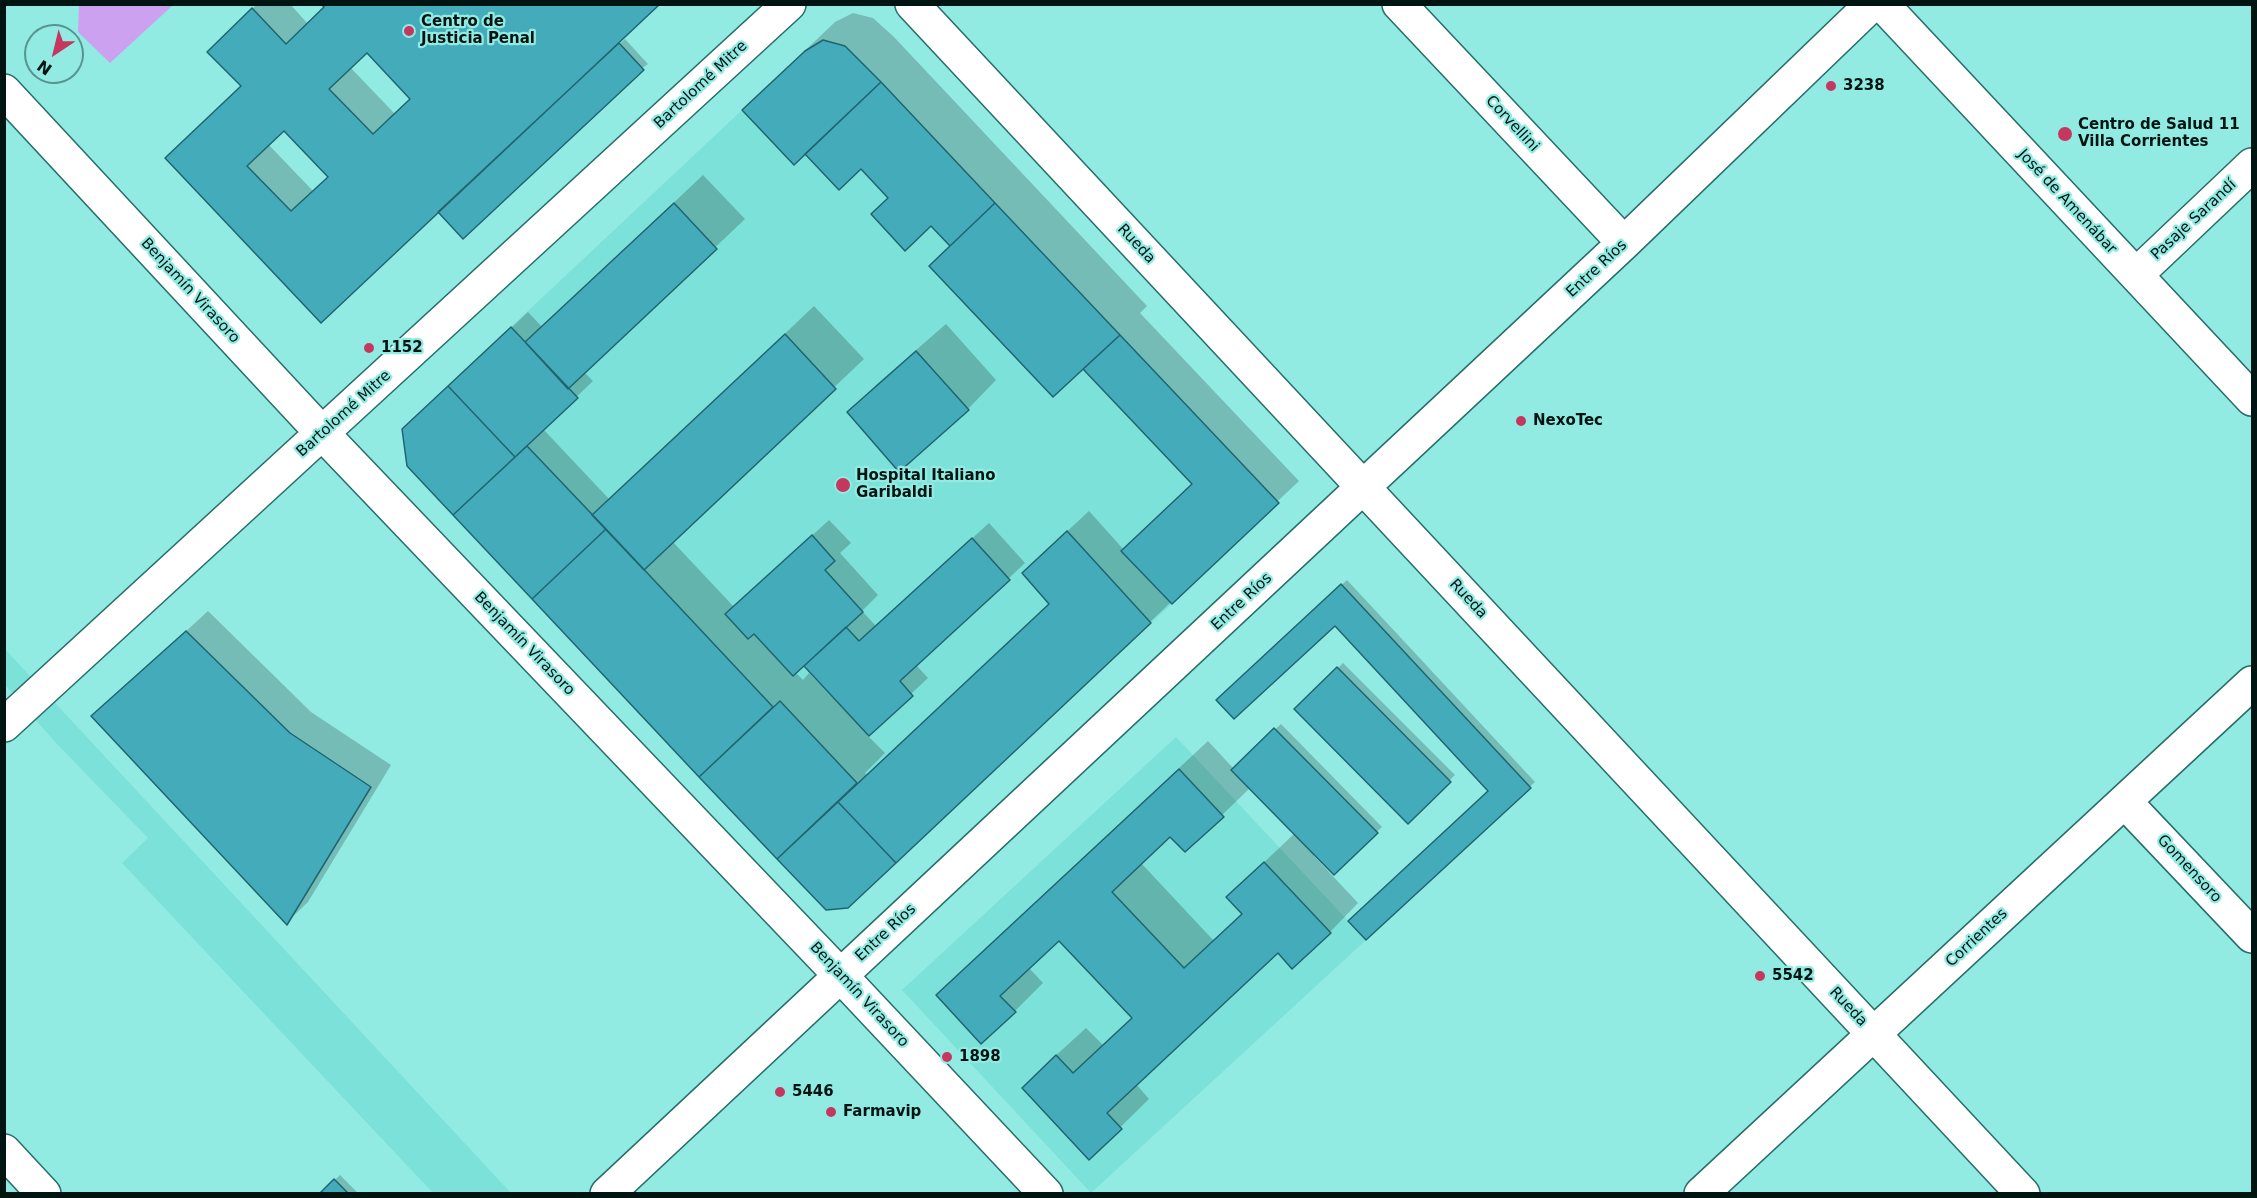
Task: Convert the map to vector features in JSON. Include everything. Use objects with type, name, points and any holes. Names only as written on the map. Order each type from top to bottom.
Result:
[{"type":"street","name":"Bartolomé Mitre","points":[[4,725],[789,4]]},
{"type":"street","name":"Rueda","points":[[912,4],[2023,1194]]},
{"type":"street","name":"Corvellini","points":[[1399,4],[1624,243]]},
{"type":"street","name":"Entre Ríos","points":[[607,1194],[1364,488],[1624,243],[1872,4]]},
{"type":"street","name":"José de Amenábar","points":[[1882,4],[2253,399]]},
{"type":"street","name":"Benjamín Virasoro","points":[[4,91],[322,434],[840,975],[1046,1194]]},
{"type":"street","name":"Pasaje Sarandí","points":[[2136,275],[2253,165]]},
{"type":"street","name":"Corrientes","points":[[1701,1194],[2253,683]]},
{"type":"street","name":"Gomensoro","points":[[2125,802],[2253,936]]},
{"type":"street","points":[[4,1151],[44,1194]]},
{"type":"shaded area","points":[[79,4],[173,5],[110,63],[84,38],[84,24],[78,24]]},
{"type":"shaded area","name":"Hospital Italiano Garibaldi","points":[[823,40],[845,46],[865,65],[1279,503],[848,908],[826,910],[407,466],[402,429],[805,51]]},
{"type":"shaded area","points":[[4,648],[511,1193],[433,1193],[122,863],[148,838],[56,743],[5,685]]},
{"type":"shaded area","points":[[1176,737],[1366,940],[1091,1193],[902,990]]},
{"type":"building","points":[[321,4],[660,4],[321,323],[165,158],[241,86],[207,52],[252,8],[286,44],[324,7]],"holes":[[[367,53],[410,99],[373,134],[329,89]],[[284,131],[328,177],[291,211],[247,166]]]},
{"type":"building","points":[[823,40],[845,46],[881,82],[794,165],[742,110],[805,51]]},
{"type":"building","points":[[619,43],[644,70],[463,239],[438,212]]},
{"type":"building","points":[[881,82],[995,203],[950,246],[931,226],[905,251],[871,214],[888,198],[861,169],[839,190],[805,154]]},
{"type":"building","points":[[674,203],[717,249],[568,389],[525,342]]},
{"type":"building","points":[[995,203],[1120,335],[1053,397],[929,266]]},
{"type":"building","points":[[511,327],[578,398],[515,457],[448,386]]},
{"type":"building","points":[[785,334],[836,389],[644,570],[592,515]]},
{"type":"building","points":[[1120,335],[1279,503],[1172,604],[1121,551],[1192,484],[1083,369]]},
{"type":"building","points":[[916,351],[969,410],[899,472],[847,412]]},
{"type":"building","points":[[448,386],[515,457],[453,515],[407,466],[402,429]]},
{"type":"building","points":[[527,446],[606,529],[532,599],[453,515]]},
{"type":"building","points":[[606,529],[773,707],[699,777],[532,599]]},
{"type":"building","points":[[1067,531],[1151,623],[896,863],[838,802],[1049,604],[1022,573]]},
{"type":"building","points":[[812,535],[835,561],[825,570],[863,612],[793,676],[754,634],[748,639],[725,614]]},
{"type":"building","points":[[972,538],[1010,580],[900,681],[913,696],[869,736],[804,666],[846,627],[859,641]]},
{"type":"building","points":[[1341,584],[1531,788],[1366,940],[1348,921],[1488,791],[1335,626],[1234,719],[1216,700]]},
{"type":"building","points":[[186,631],[290,733],[371,787],[287,925],[91,716]]},
{"type":"building","points":[[1337,667],[1451,782],[1408,824],[1294,709]]},
{"type":"building","points":[[780,701],[857,783],[777,859],[699,777]]},
{"type":"building","points":[[1274,728],[1378,833],[1334,875],[1231,770]]},
{"type":"building","points":[[1179,769],[1224,817],[1185,852],[1170,837],[1112,892],[1184,968],[1242,914],[1226,897],[1264,862],[1331,933],[1292,969],[1278,953],[1107,1113],[1122,1129],[1089,1160],[1022,1088],[1056,1055],[1073,1073],[1132,1018],[1059,941],[1000,996],[1016,1012],[981,1044],[936,995]]},
{"type":"building","points":[[838,802],[896,863],[848,908],[826,910],[777,859]]},
{"type":"building","points":[[334,1179],[349,1194],[319,1194]]},
{"type":"place","name":"Centro de Justicia Penal","points":[[409,31]]},
{"type":"place","name":"3238","points":[[1831,86]]},
{"type":"place","name":"Centro de Salud 11 Villa Corrientes","points":[[2065,134]]},
{"type":"place","name":"1152","points":[[369,348]]},
{"type":"place","name":"NexoTec","points":[[1521,421]]},
{"type":"place","name":"Hospital Italiano Garibaldi","points":[[843,485]]},
{"type":"place","name":"5542","points":[[1760,976]]},
{"type":"place","name":"1898","points":[[947,1057]]},
{"type":"place","name":"5446","points":[[780,1092]]},
{"type":"place","name":"Farmavip","points":[[831,1112]]}]
